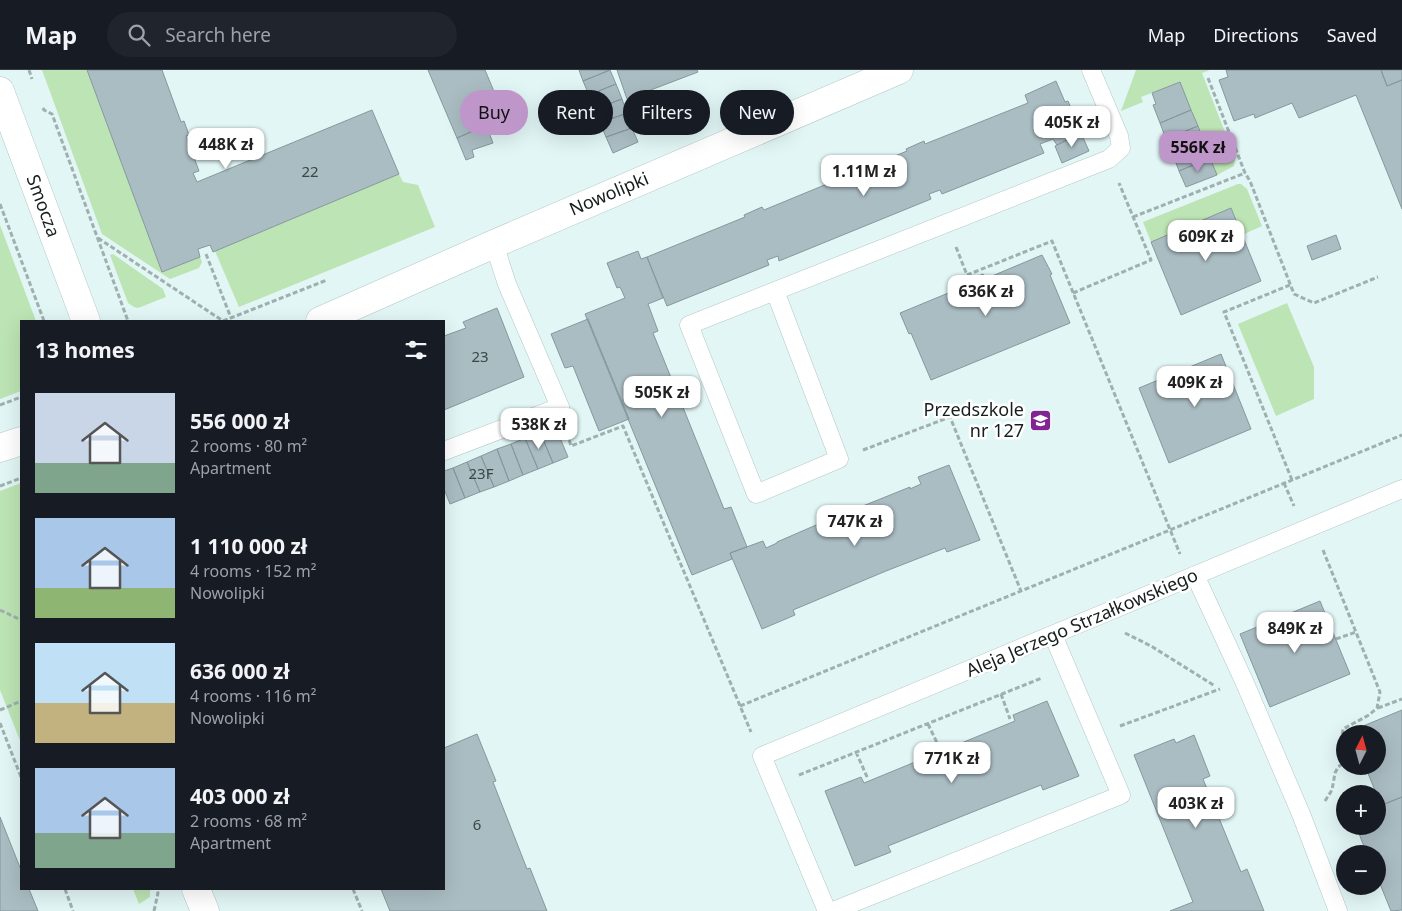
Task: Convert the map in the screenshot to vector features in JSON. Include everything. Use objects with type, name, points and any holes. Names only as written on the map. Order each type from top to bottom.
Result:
[{"type":"street","name":"Nowolipki","points":[[322,320],[899,70]]},
{"type":"street","name":"Smocza","points":[[0,91],[86,320]]},
{"type":"street","points":[[0,448],[20,440]]},
{"type":"street","points":[[196,890],[205,911]]},
{"type":"lane","points":[[775,291],[839,460],[756,494],[690,325],[775,291],[1109,159],[1121,148],[1119,136],[1092,70]]},
{"type":"lane","points":[[445,451],[560,407],[507,284],[494,244]]},
{"type":"lane","name":"Aleja Jerzego Strzałkowskiego","points":[[762,756],[1402,489]]},
{"type":"lane","points":[[1193,576],[1244,681],[1301,814],[1338,911]]},
{"type":"lane","points":[[833,911],[1121,795],[1053,635]]},
{"type":"lane","points":[[762,756],[827,911]]},
{"type":"path","points":[[29,70],[35,86]]},
{"type":"path","points":[[1208,78],[1294,294],[1314,303],[1378,277]]},
{"type":"path","points":[[41,102],[44,110],[52,114],[128,320]]},
{"type":"path","points":[[1073,293],[1151,260],[1109,159]]},
{"type":"path","points":[[1133,217],[1245,173]]},
{"type":"path","points":[[0,204],[44,320]]},
{"type":"path","points":[[98,238],[221,320]]},
{"type":"path","points":[[963,263],[967,275],[1052,241],[1170,530],[1193,576]]},
{"type":"path","points":[[206,254],[232,318]]},
{"type":"path","points":[[1290,285],[1224,312],[1292,480]]},
{"type":"path","points":[[0,404],[20,397]]},
{"type":"path","points":[[839,460],[950,417],[1021,591]]},
{"type":"path","points":[[571,446],[623,426],[762,756]]},
{"type":"path","points":[[740,706],[1402,435]]},
{"type":"path","points":[[0,486],[20,478]]},
{"type":"path","points":[[1314,526],[1380,692],[1377,708]]},
{"type":"path","points":[[0,610],[20,620]]},
{"type":"path","points":[[1093,618],[1151,646],[1220,689]]},
{"type":"path","points":[[1336,639],[1356,632]]},
{"type":"path","points":[[773,785],[1067,668]]},
{"type":"path","points":[[1096,735],[1244,681]]},
{"type":"path","points":[[1001,694],[1010,719]]},
{"type":"path","points":[[1350,725],[1369,715],[1377,708],[1402,699]]},
{"type":"path","points":[[0,710],[20,701]]},
{"type":"path","points":[[0,723],[20,774]]},
{"type":"path","points":[[928,724],[940,749]]},
{"type":"path","points":[[856,752],[868,779]]},
{"type":"path","points":[[1301,814],[1315,810],[1322,805],[1332,790],[1336,771]]},
{"type":"path","points":[[65,890],[73,911]]},
{"type":"path","points":[[154,911],[158,893],[156,890]]},
{"type":"path","points":[[353,890],[362,911]]},
{"type":"green space","points":[[42,70],[87,70],[162,272],[200,257],[202,262],[199,268],[170,279],[102,234]]},
{"type":"green space","points":[[1136,70],[1210,70],[1202,73],[1235,158],[1234,166],[1217,175],[1180,82],[1141,97],[1143,102],[1121,111]]},
{"type":"green space","points":[[399,174],[403,182],[418,185],[435,227],[239,307],[215,251]]},
{"type":"green space","points":[[1238,184],[1247,189],[1262,226],[1242,235],[1231,208],[1151,242],[1143,222]]},
{"type":"green space","points":[[0,225],[36,320],[20,320],[20,391],[0,399]]},
{"type":"green space","points":[[113,254],[163,289],[166,297],[138,308],[128,303],[110,255]]},
{"type":"green space","points":[[1287,303],[1314,367],[1314,399],[1276,416],[1238,324]]},
{"type":"green space","points":[[20,483],[20,740],[0,690],[0,491]]},
{"type":"green space","points":[[133,890],[150,890],[150,897],[139,904]]},
{"type":"building","points":[[87,70],[162,70],[181,122],[184,121],[189,135],[186,136],[199,171],[193,173],[197,182],[372,110],[399,174],[213,252],[210,245],[198,249],[200,257],[162,272]]},
{"type":"building","points":[[428,70],[485,70],[493,90],[460,90],[460,135],[464,135],[457,138]]},
{"type":"building","points":[[579,70],[610,70],[583,81]]},
{"type":"building","points":[[610,70],[616,84],[601,90],[587,90],[583,81]]},
{"type":"building","points":[[617,70],[697,70],[698,72],[651,90],[624,90]]},
{"type":"building","points":[[1226,70],[1381,70],[1387,86],[1402,80],[1402,209],[1356,95],[1299,118],[1292,103],[1255,118],[1254,114],[1234,121],[1219,80],[1228,77]]},
{"type":"building","points":[[1381,70],[1402,70],[1402,80],[1387,86]]},
{"type":"building","points":[[1056,81],[1065,102],[1068,101],[1081,133],[1057,145],[1053,139],[1040,144],[1044,153],[942,194],[940,190],[929,194],[931,199],[779,261],[778,256],[767,260],[769,265],[667,306],[647,257],[745,217],[744,215],[762,207],[764,210],[907,151],[906,149],[924,141],[925,144],[1028,103],[1025,95]]},
{"type":"building","points":[[1180,82],[1191,110],[1160,123],[1153,105],[1156,104],[1152,93]]},
{"type":"building","points":[[616,84],[622,99],[613,102],[613,90],[601,90]]},
{"type":"building","points":[[622,99],[623,102],[623,114],[613,118],[613,102]]},
{"type":"building","points":[[1191,110],[1198,126],[1166,139],[1160,123]]},
{"type":"building","points":[[623,114],[623,131],[613,135],[613,118]]},
{"type":"building","points":[[1198,126],[1204,142],[1173,155],[1166,139]]},
{"type":"building","points":[[623,131],[623,135],[635,135],[638,142],[613,153],[606,137]]},
{"type":"building","points":[[1081,133],[1089,151],[1062,163],[1055,146]]},
{"type":"building","points":[[464,135],[490,135],[493,143],[472,150],[474,157],[466,160],[457,138]]},
{"type":"building","points":[[1204,142],[1210,158],[1179,171],[1173,155]]},
{"type":"building","points":[[1210,158],[1217,175],[1186,187],[1179,171]]},
{"type":"building","points":[[1231,208],[1261,281],[1181,315],[1151,242]]},
{"type":"building","points":[[1336,235],[1341,249],[1312,260],[1307,246]]},
{"type":"building","points":[[638,251],[641,259],[647,257],[663,298],[648,304],[658,331],[653,333],[724,509],[731,507],[747,547],[730,553],[732,559],[692,575],[585,314],[625,298],[620,287],[617,288],[607,263]]},
{"type":"building","points":[[1042,255],[1052,274],[1050,275],[1070,323],[931,380],[911,333],[909,334],[900,313],[958,289],[957,286],[983,274],[985,279]]},
{"type":"building","points":[[497,308],[524,377],[445,410],[445,336],[466,328],[463,322]]},
{"type":"building","points":[[588,319],[629,419],[599,431],[573,366],[565,368],[551,334]]},
{"type":"building","points":[[1221,354],[1251,429],[1169,463],[1139,388]]},
{"type":"building","points":[[555,426],[568,457],[553,463],[540,432]]},
{"type":"building","points":[[540,432],[553,463],[538,469],[525,438]]},
{"type":"building","points":[[525,438],[538,469],[523,475],[511,444]]},
{"type":"building","points":[[511,444],[523,475],[509,481],[497,449]]},
{"type":"building","points":[[497,449],[509,481],[494,487],[481,456]]},
{"type":"building","points":[[481,456],[494,487],[480,492],[467,462]]},
{"type":"building","points":[[467,462],[480,492],[465,498],[453,468]]},
{"type":"building","points":[[949,465],[980,540],[947,552],[945,548],[886,571],[793,610],[795,615],[762,629],[730,553],[763,541],[766,548],[837,516],[840,523],[851,518],[848,512],[921,484],[918,477]]},
{"type":"building","points":[[453,468],[465,498],[450,504],[445,492],[445,471]]},
{"type":"building","points":[[1320,601],[1350,674],[1270,707],[1240,634]]},
{"type":"building","points":[[1047,701],[1079,776],[1043,790],[1041,785],[985,807],[888,846],[891,852],[855,866],[825,791],[861,777],[864,783],[1015,721],[1013,715]]},
{"type":"building","points":[[1402,710],[1402,797],[1386,803],[1386,785],[1373,785],[1369,775],[1386,775],[1386,725],[1366,725]]},
{"type":"building","points":[[477,734],[496,781],[493,782],[527,869],[530,868],[547,911],[390,911],[381,890],[445,890],[445,748]]},
{"type":"building","points":[[1194,735],[1210,776],[1203,779],[1241,872],[1247,869],[1264,911],[1170,911],[1193,902],[1134,755],[1174,739],[1176,743]]},
{"type":"building","points":[[1402,797],[1402,910],[1391,911],[1384,895],[1386,845],[1363,845],[1360,835],[1386,835],[1386,804]]},
{"type":"building","points":[[0,817],[20,867],[20,890],[29,890],[38,911],[0,911]]},
{"type":"place","name":"Przedszkole nr 127","points":[[1040,420]]}]
